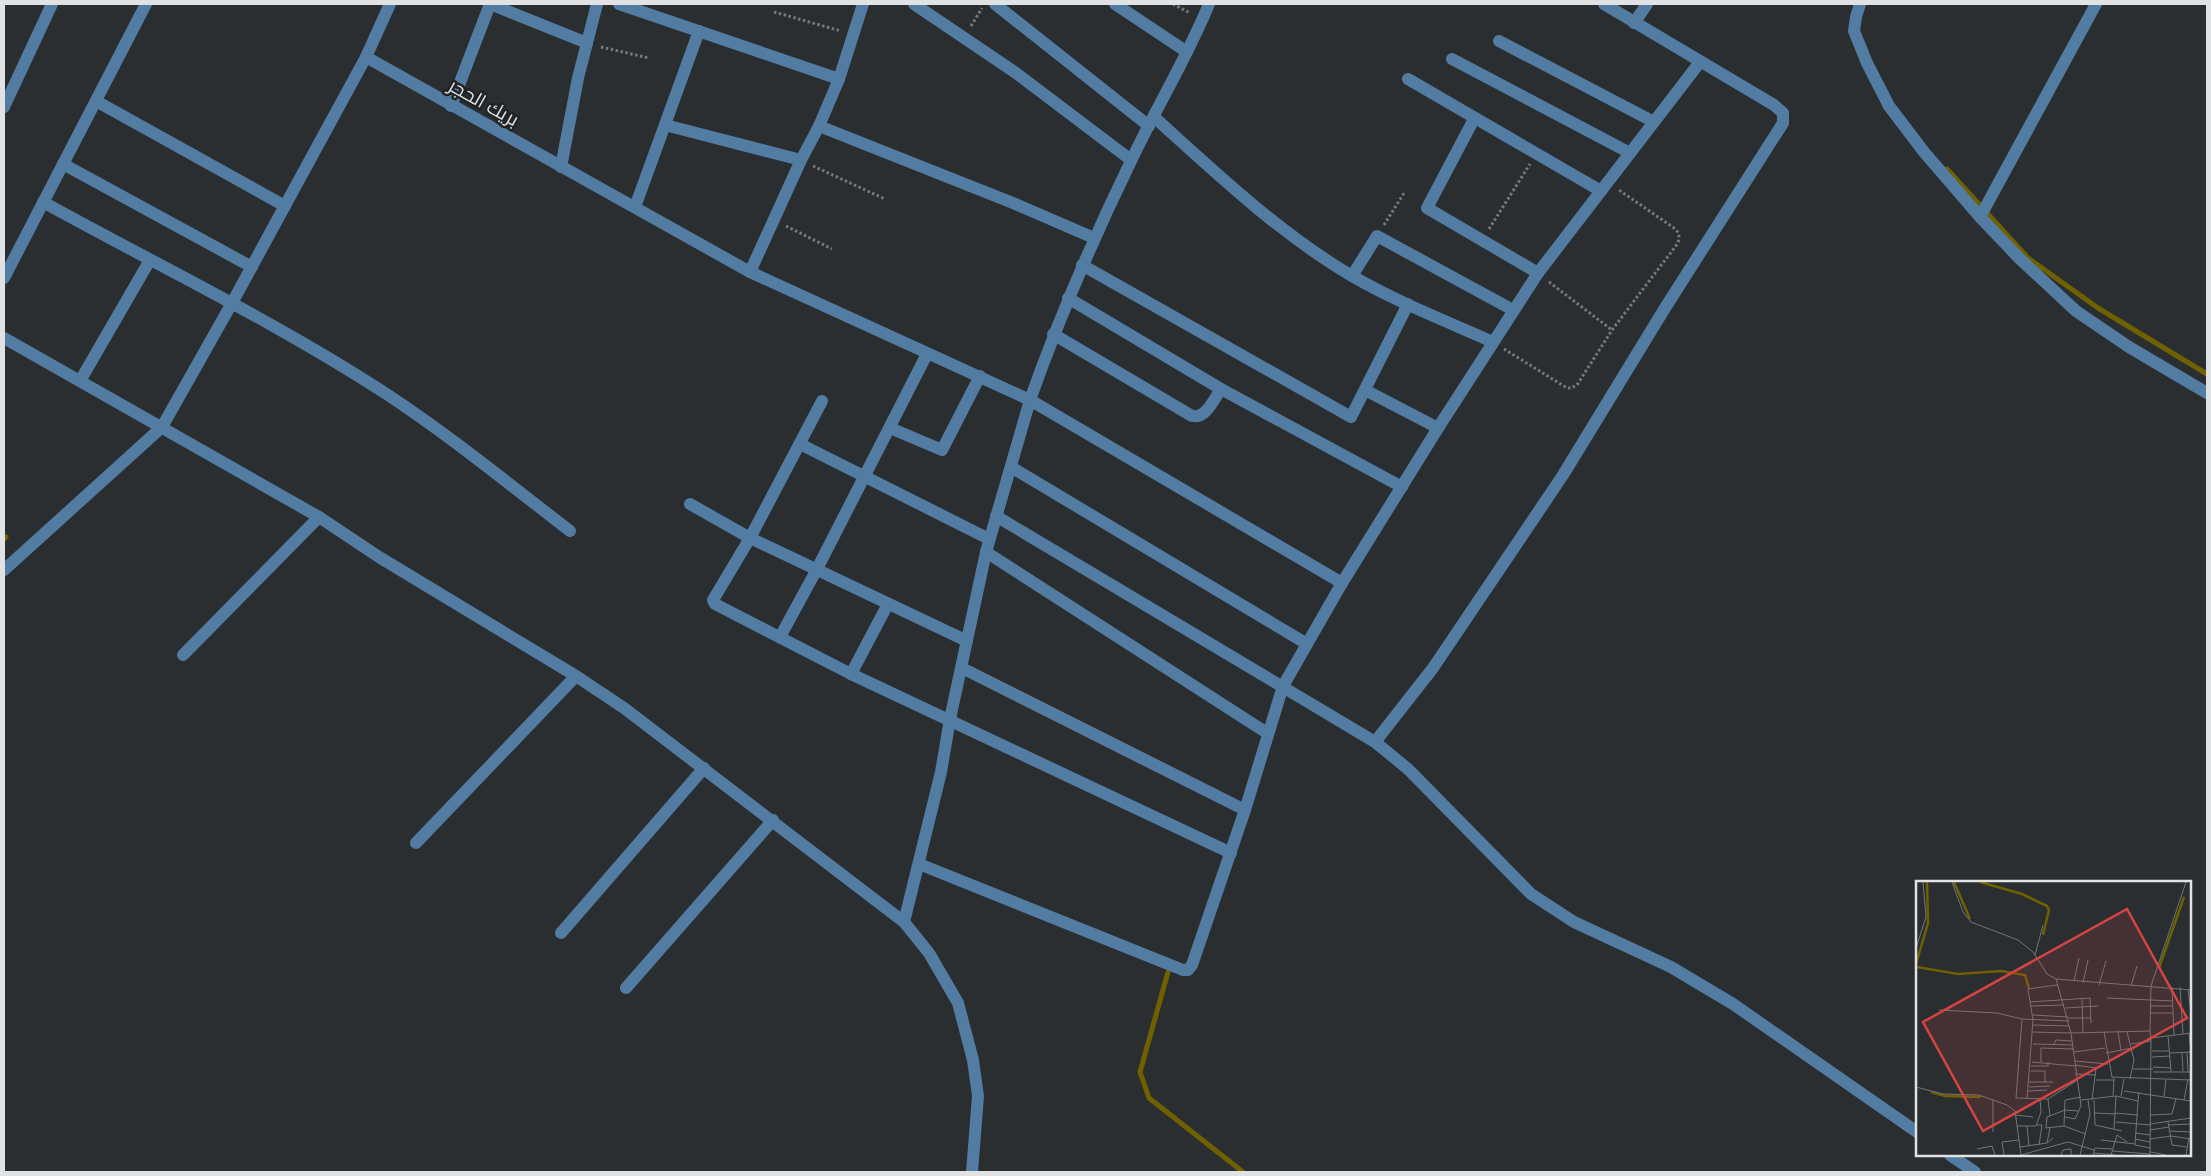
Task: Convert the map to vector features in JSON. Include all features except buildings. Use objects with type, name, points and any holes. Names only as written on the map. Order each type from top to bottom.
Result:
[{"type":"street","points":[[4,107],[52,4]]},
{"type":"street","points":[[4,278],[146,4]]},
{"type":"street","points":[[4,570],[162,426],[252,267],[366,57],[390,4]]},
{"type":"street","points":[[451,106],[490,4],[587,43]]},
{"type":"street","points":[[561,167],[597,4]]},
{"type":"street","points":[[619,4],[839,79]]},
{"type":"street","points":[[750,272],[801,160],[819,126],[839,79],[863,4]]},
{"type":"street","points":[[914,4],[965,38],[1131,160]]},
{"type":"street","points":[[995,4],[1151,122],[1273,219],[1352,276],[1408,304],[1493,342]]},
{"type":"street","points":[[1115,4],[1187,52]]},
{"type":"street","points":[[904,922],[941,772],[950,719],[989,539],[1030,400],[1053,334],[1094,238],[1131,160],[1187,52],[1208,4]]},
{"type":"street","points":[[1375,742],[1433,668],[1499,567],[1554,489],[1665,308],[1783,123],[1782,113],[1774,105],[1604,4]]},
{"type":"street","points":[[1634,23],[1647,4]]},
{"type":"street","points":[[1860,4],[1854,31],[1867,63],[1889,106],[1924,152],[1980,217],[2037,275],[2076,311],[2129,348],[2207,393]]},
{"type":"street","points":[[1980,217],[2096,4]]},
{"type":"street","points":[[635,207],[699,31]]},
{"type":"street","points":[[1499,42],[1654,122]]},
{"type":"street","name":"بريك الحجر","points":[[366,57],[750,272],[1030,400],[1342,582]]},
{"type":"street","points":[[1452,59],[1630,152]]},
{"type":"street","points":[[919,864],[1183,970],[1188,970],[1192,965],[1231,853],[1283,686],[1342,582],[1513,310],[1538,273],[1700,62]]},
{"type":"street","points":[[1408,79],[1474,119],[1604,187]]},
{"type":"street","points":[[96,101],[285,206]]},
{"type":"street","points":[[1474,119],[1427,208],[1538,273]]},
{"type":"street","points":[[665,125],[801,160]]},
{"type":"street","points":[[819,126],[996,196],[1094,238]]},
{"type":"street","points":[[63,164],[252,267]]},
{"type":"street","points":[[43,202],[310,346],[386,393],[570,531]]},
{"type":"street","points":[[1352,276],[1377,236],[1513,310]]},
{"type":"street","points":[[80,381],[150,260]]},
{"type":"street","points":[[1082,265],[1351,417],[1408,304]]},
{"type":"street","points":[[1068,298],[1221,389],[1402,487]]},
{"type":"street","points":[[1053,334],[1192,416],[1196,417],[1205,413],[1221,389]]},
{"type":"street","points":[[4,338],[320,517],[379,556],[576,676],[624,708],[904,922],[929,953],[958,1003],[961,1012],[974,1060],[978,1096],[972,1172]]},
{"type":"street","points":[[780,636],[866,476],[927,354]]},
{"type":"street","points":[[890,428],[942,450],[980,376]]},
{"type":"street","points":[[1365,390],[1438,428]]},
{"type":"street","points":[[822,401],[750,538],[713,602],[851,674],[1231,853]]},
{"type":"street","points":[[800,444],[989,539]]},
{"type":"street","points":[[1011,467],[1308,644]]},
{"type":"street","points":[[690,504],[750,538],[967,641]]},
{"type":"street","points":[[996,516],[1375,742],[1408,768],[1531,894],[1574,922],[1671,967],[1733,1004],[1916,1131]]},
{"type":"street","points":[[183,656],[320,517]]},
{"type":"street","points":[[986,552],[1268,732]]},
{"type":"street","points":[[851,674],[888,604]]},
{"type":"street","points":[[962,668],[1245,810]]},
{"type":"street","points":[[416,843],[576,676]]},
{"type":"street","points":[[561,933],[704,768]]},
{"type":"street","points":[[626,988],[773,820]]},
{"type":"street","points":[[1951,1156],[1975,1172]]},
{"type":"path","points":[[965,38],[985,4]]},
{"type":"path","points":[[774,12],[854,35]]},
{"type":"path","points":[[587,43],[649,58]]},
{"type":"path","points":[[1482,240],[1536,153]]},
{"type":"path","points":[[801,160],[885,199]]},
{"type":"path","points":[[1493,342],[1571,388],[1577,385],[1612,330],[1680,238],[1678,231],[1674,228],[1604,187]]},
{"type":"path","points":[[1377,236],[1404,193]]},
{"type":"path","points":[[774,220],[832,249]]},
{"type":"path","points":[[1538,273],[1612,330]]},
{"type":"waterway","points":[[1947,169],[2028,258],[2098,308],[2207,374]]},
{"type":"waterway","points":[[1168,972],[1140,1072],[1149,1098],[1243,1172]]}]
